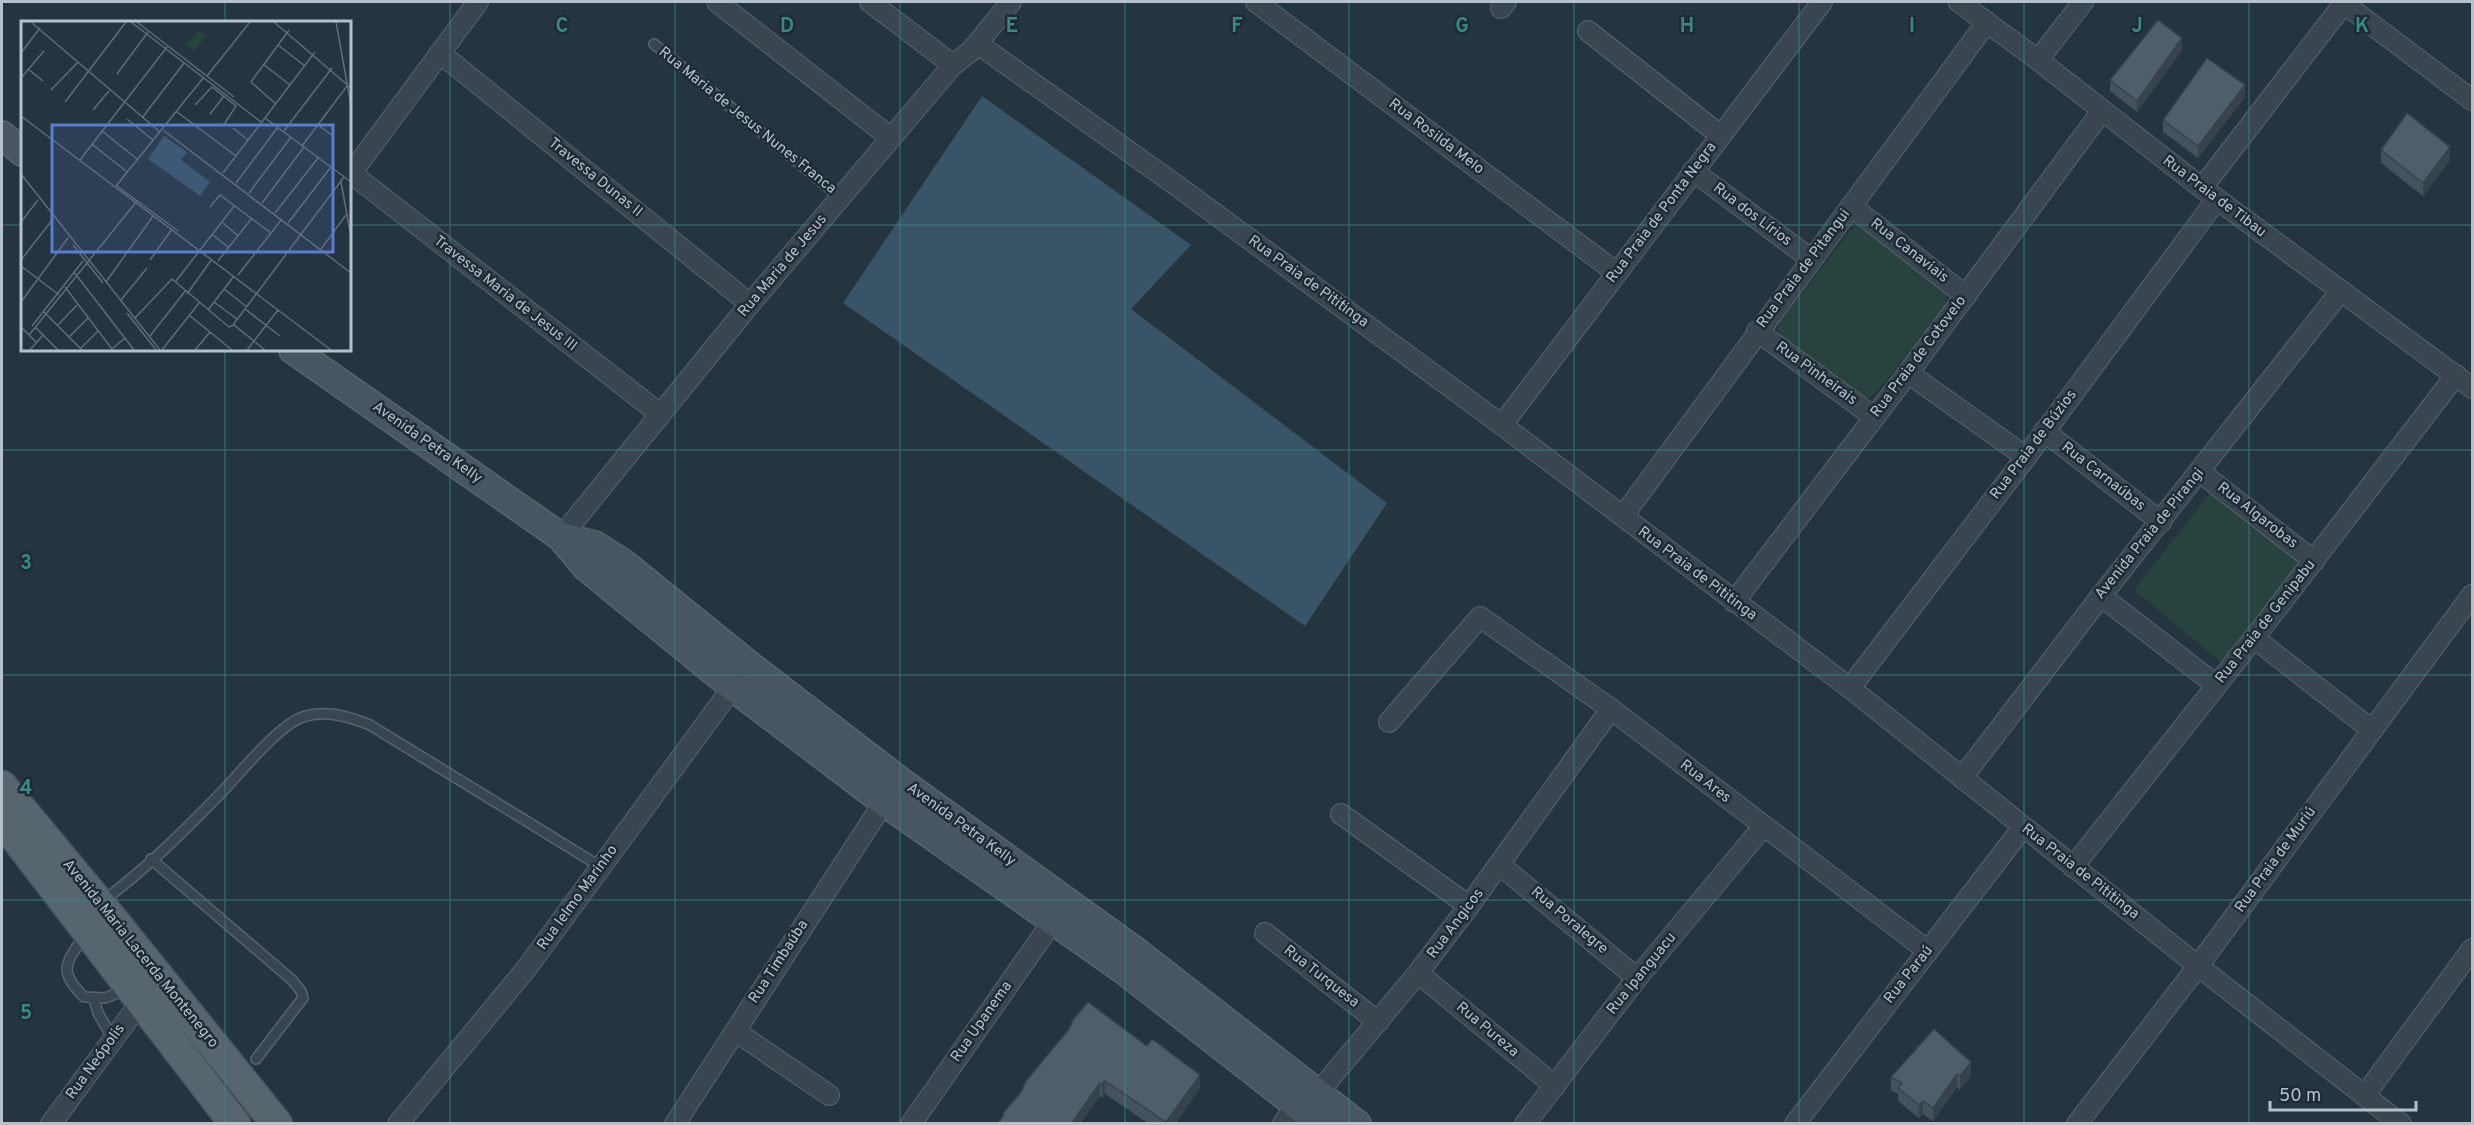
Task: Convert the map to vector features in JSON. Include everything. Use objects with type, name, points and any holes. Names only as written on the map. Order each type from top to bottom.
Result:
[{"type":"main road","name":"Avenida Maria Lacerda Montenegro","points":[[2,786],[137,994],[235,1124]]},
{"type":"main road","name":"Avenida Maria Lacerda Montenegro","points":[[4,827],[277,1124]]},
{"type":"street","points":[[351,173],[478,2]]},
{"type":"street","points":[[717,2],[891,138]]},
{"type":"street","points":[[870,2],[953,65]]},
{"type":"street","name":"Rua Maria de Jesus","points":[[561,537],[750,303],[953,65],[978,44],[1011,2]]},
{"type":"street","name":"Rua Rosilda Melo","points":[[1256,2],[1617,273]]},
{"type":"street","name":"Rua Praia de Ponta Negra","points":[[1502,425],[1822,2]]},
{"type":"street","name":"Rua Praia de Tibau","points":[[1959,2],[2038,60],[2209,194],[2472,388]]},
{"type":"street","points":[[2038,60],[2083,2]]},
{"type":"street","points":[[2344,2],[2472,100]]},
{"type":"street","name":"Rua Praia de Búzios","points":[[1850,688],[2026,458],[2344,2]]},
{"type":"street","name":"Rua Praia de Pitangui","points":[[1623,516],[1987,22]]},
{"type":"street","points":[[1588,31],[1720,135]]},
{"type":"street","name":"Rua Praia de Pititinga","points":[[978,44],[1180,188],[1502,425],[1850,688],[2198,966],[2401,1124]]},
{"type":"street","name":"Travessa Dunas II","points":[[440,53],[750,303]]},
{"type":"street","name":"Rua Praia de Cotovelo","points":[[1734,602],[1966,296],[2102,111]]},
{"type":"street","points":[[2,135],[21,151]]},
{"type":"street","name":"Rua dos Lírios","points":[[1693,171],[1811,260]]},
{"type":"street","name":"Travessa Maria de Jesus III","points":[[351,175],[660,414]]},
{"type":"street","name":"Rua Canaviais","points":[[1851,206],[1966,296]]},
{"type":"street","name":"Avenida Praia de Pirangi","points":[[1962,777],[2340,292]]},
{"type":"street","name":"Rua Pinheirais","points":[[1757,332],[1874,417]]},
{"type":"street","name":"Avenida Petra Kelly","points":[[294,351],[561,537],[587,568],[734,688],[884,802],[1125,971],[1322,1124]]},
{"type":"street","points":[[1908,373],[2026,458]]},
{"type":"street","name":"Rua Praia de Genipabu","points":[[2073,867],[2314,561],[2456,375]]},
{"type":"street","name":"Rua Carnaúbas","points":[[2044,431],[2161,522]]},
{"type":"street","name":"Rua Algarobas","points":[[2200,472],[2314,561]]},
{"type":"street","name":"Avenida Petra Kelly","points":[[561,537],[595,544],[623,564],[749,665],[913,790],[1138,953],[1299,1107],[1357,1124]]},
{"type":"street","name":"Rua Praia de Muriú","points":[[2077,1124],[2198,966],[2472,595]]},
{"type":"street","points":[[2101,596],[2216,685]]},
{"type":"street","name":"Rua Ares","points":[[1389,722],[1480,616],[1611,709],[1928,951]]},
{"type":"street","points":[[2254,638],[2372,730]]},
{"type":"street","name":"Rua Ielmo Marinho","points":[[398,1124],[526,969],[749,665]]},
{"type":"street","name":"Rua Angicos","points":[[1299,1107],[1378,1022],[1418,973],[1500,865],[1611,709]]},
{"type":"street","name":"Rua Timbaúba","points":[[675,1124],[884,802]]},
{"type":"street","points":[[1341,814],[1470,906]]},
{"type":"street","name":"Rua Ipanguacu","points":[[1525,1124],[1637,978],[1763,827]]},
{"type":"street","name":"Rua Paraú","points":[[1795,1124],[2023,827]]},
{"type":"street","name":"Rua Poralegre","points":[[1500,865],[1637,978]]},
{"type":"street","name":"Rua Upanema","points":[[911,1124],[1053,921]]},
{"type":"street","name":"Rua Turquesa","points":[[1264,933],[1378,1022]]},
{"type":"street","points":[[2365,1095],[2472,949]]},
{"type":"street","name":"Rua Pureza","points":[[1418,973],[1555,1086]]},
{"type":"street","name":"Rua Neópolis","points":[[51,1124],[113,1039],[137,994]]},
{"type":"street","points":[[735,1031],[829,1095]]},
{"type":"lane","name":"Rua Maria de Jesus Nunes Franca","points":[[654,44],[840,197]]},
{"type":"lane","points":[[137,994],[94,999],[84,997],[68,981],[66,971],[89,918],[196,818],[283,730],[302,717],[326,714],[348,716],[370,725],[601,867]]},
{"type":"lane","points":[[152,859],[292,980],[301,991],[303,998],[256,1059]]},
{"type":"lane","points":[[94,999],[98,1013],[113,1039]]},
{"type":"green space","points":[[1857,226],[1865,229],[1946,291],[1947,295],[1945,304],[1907,355],[1875,393],[1868,398],[1860,395],[1782,336],[1778,329],[1780,321],[1850,231]]},
{"type":"green space","points":[[2214,488],[2302,561],[2222,663],[2134,590]]},
{"type":"water","points":[[982,96],[1191,245],[1131,309],[1387,503],[1305,626],[843,303]]},
{"type":"building","points":[[2158,20],[2182,38],[2137,101],[2110,80]]},
{"type":"building","points":[[2207,58],[2245,85],[2198,146],[2163,120]]},
{"type":"building","points":[[2407,113],[2450,147],[2423,183],[2381,150]]},
{"type":"building","points":[[1088,1002],[1147,1046],[1152,1039],[1200,1075],[1166,1122],[1105,1081],[1100,1083],[1071,1124],[997,1124],[1021,1092],[1026,1081]]},
{"type":"building","points":[[1934,1029],[1971,1062],[1960,1076],[1957,1074],[1933,1108],[1923,1101],[1919,1105],[1898,1088],[1902,1083],[1891,1077]]}]
